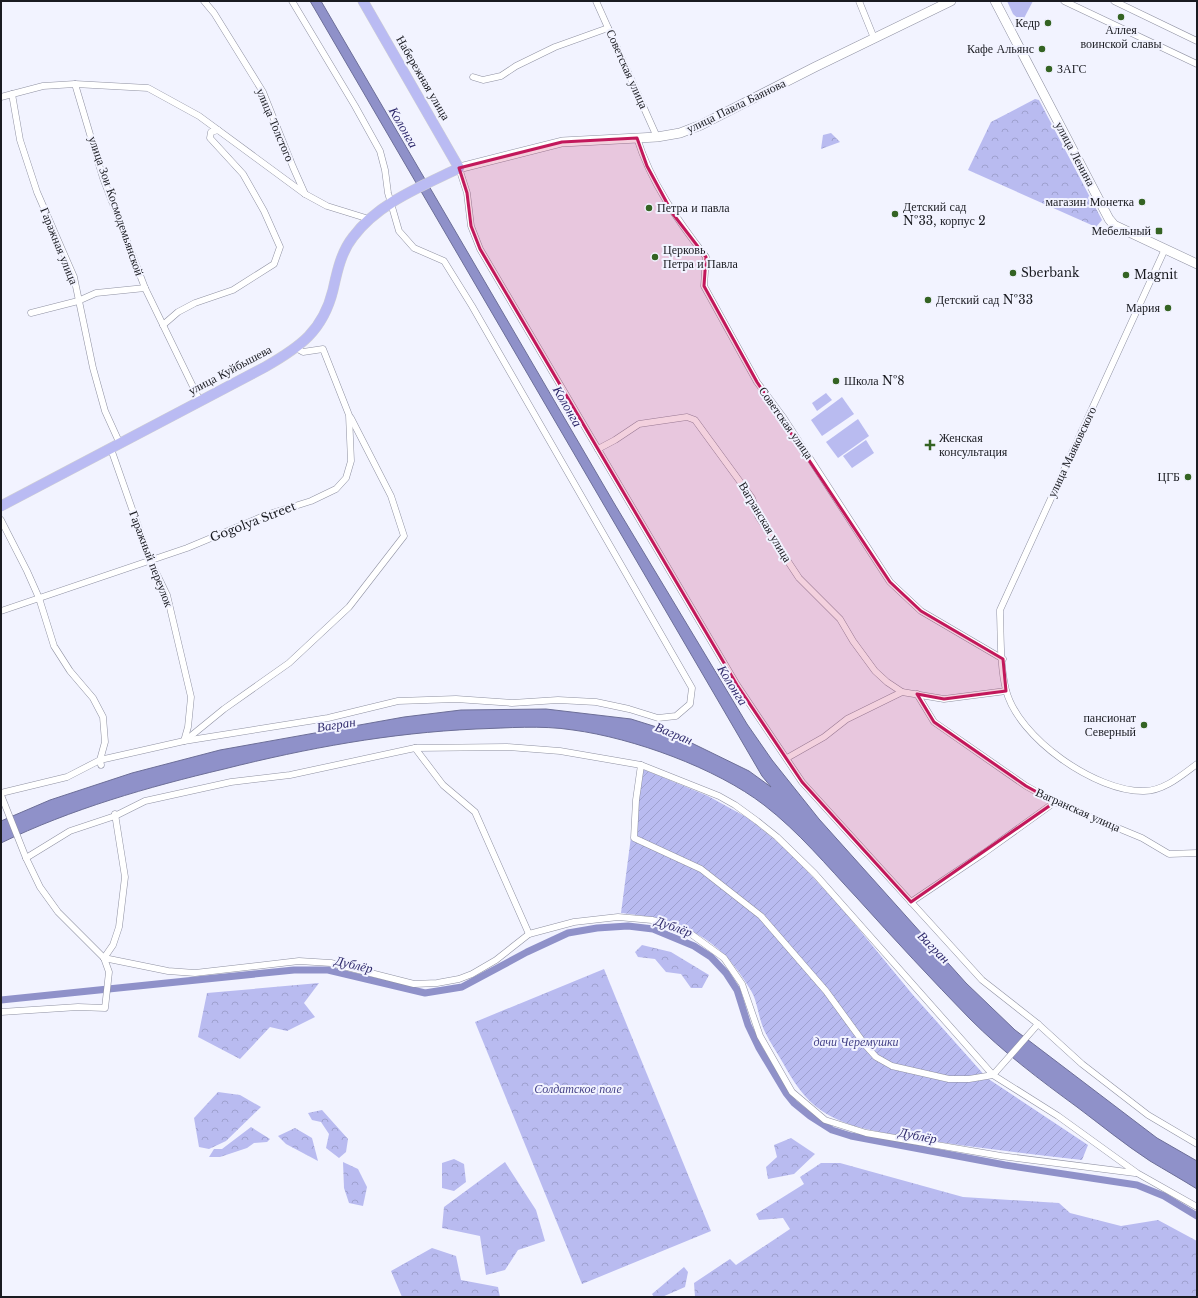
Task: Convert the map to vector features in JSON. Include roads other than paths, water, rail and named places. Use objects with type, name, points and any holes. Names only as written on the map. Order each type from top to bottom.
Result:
[{"type":"highway","name":"Набережная улица","points":[[363,1],[459,168]]},
{"type":"highway","name":"улица Куйбышева","points":[[1,506],[265,367],[296,348],[319,326],[327,308],[342,255],[352,237],[369,219],[391,204],[459,168]]},
{"type":"main road","name":"улица Павла Баянова","points":[[459,168],[562,142],[657,137],[680,133],[701,125],[951,1]]},
{"type":"main road","name":"улица Ленина","points":[[995,1],[1109,219],[1114,225],[1197,264]]},
{"type":"street","name":"улица Толстого","points":[[204,1],[214,13],[263,92],[305,194]]},
{"type":"street","points":[[1,1012],[78,1007],[105,1008],[109,972],[104,958],[58,912],[40,887],[26,858],[1,794],[67,777],[100,763],[184,741],[328,718],[398,701],[456,699],[512,703],[558,700],[588,702],[629,709],[658,718],[676,716],[690,704],[692,688],[472,306],[444,261],[414,248],[399,231],[391,204],[380,151],[355,106],[292,1]]},
{"type":"street","name":"Советская улица","points":[[596,1],[657,137]]},
{"type":"street","points":[[859,1],[874,38]]},
{"type":"street","points":[[1064,1],[1197,64]]},
{"type":"street","points":[[1114,1],[1197,41]]},
{"type":"street","points":[[473,77],[483,80],[501,76],[516,66],[555,47],[608,28]]},
{"type":"street","points":[[1,97],[43,86],[75,84],[148,88],[199,116],[305,194],[327,206],[369,219]]},
{"type":"street","name":"улица Зои Космодемьянской","points":[[75,84],[103,178],[144,288],[164,325],[200,401]]},
{"type":"street","name":"Гаражная улица","points":[[12,94],[20,140],[34,185],[74,277],[93,368],[115,447]]},
{"type":"street","points":[[164,325],[178,312],[195,303],[233,290],[274,264],[280,247],[264,211],[243,174],[210,138],[211,132],[218,130]]},
{"type":"street","name":"Советская улица","points":[[637,138],[647,166],[673,214],[706,257],[704,286],[757,382],[783,417],[890,582],[921,611],[1003,659]]},
{"type":"street","points":[[459,168],[468,193],[471,226],[480,249],[737,685],[802,782],[982,980],[1038,1024],[1082,1064],[1148,1115],[1197,1144]]},
{"type":"street","name":"улица Маяковского","points":[[1006,691],[1000,610],[1165,248]]},
{"type":"street","points":[[31,313],[78,301],[96,293],[144,288]]},
{"type":"street","name":"Gogolya Street","points":[[1,611],[187,548],[266,515],[311,501],[336,489],[346,478],[351,461],[349,415],[323,349],[303,352],[296,348]]},
{"type":"street","points":[[184,741],[224,709],[289,663],[350,607],[404,536],[391,496],[349,415]]},
{"type":"street","name":"Вагранская улица","points":[[598,449],[639,424],[687,417],[695,420],[708,440],[722,455],[752,498],[758,516],[799,578],[840,618],[852,641],[875,671],[887,682],[902,692]]},
{"type":"street","name":"Гаражный переулок","points":[[115,447],[150,560],[166,595],[191,696],[188,727],[184,741]]},
{"type":"street","points":[[1,520],[28,571],[39,598],[54,646],[70,670],[93,698],[103,717],[105,742],[100,763]]},
{"type":"street","points":[[787,758],[824,737],[847,719],[902,692],[944,699],[1006,691],[1021,721],[1042,745],[1077,769],[1119,789],[1144,791],[1160,788],[1197,764]]},
{"type":"street","name":"Вагранская улица","points":[[917,694],[934,722],[1026,786],[1055,802],[1142,838],[1169,854],[1197,853]]},
{"type":"street","points":[[26,858],[70,831],[115,815],[145,801],[231,782],[290,775],[415,748],[507,747],[560,751],[641,765],[719,796],[736,805],[778,837],[815,874],[994,1073],[1058,1116],[1137,1173],[1197,1206]]},
{"type":"street","points":[[415,748],[443,785],[475,812],[529,934]]},
{"type":"street","points":[[641,765],[636,800],[634,838],[701,869],[761,916],[826,991],[866,1046],[876,1057],[892,1066],[949,1080],[969,1079],[994,1073],[1038,1024]]},
{"type":"street","points":[[912,902],[984,854],[1055,802]]},
{"type":"street","points":[[104,958],[113,945],[119,927],[125,877],[115,815]]},
{"type":"street","points":[[104,958],[168,972],[195,973],[299,961],[331,963],[414,984],[437,983],[459,979],[472,974],[496,960],[529,934],[574,922],[618,917],[652,920],[673,926],[696,938],[724,958],[742,984],[760,1036],[792,1092],[825,1120],[866,1133],[993,1155],[1137,1173]]},
{"type":"waterway","name":"Дублёр","points":[[1,1000],[294,970],[328,970],[425,993],[462,987],[527,952],[568,933],[597,928],[628,926],[653,929],[694,946],[711,957],[726,973],[737,990],[748,1025],[759,1048],[786,1093],[794,1103],[810,1116],[832,1130],[851,1136],[1005,1165],[1137,1185],[1164,1196],[1197,1216]]},
{"type":"place","name":"Аллея воинской славы","points":[[1121,17]]},
{"type":"place","name":"Кедр","points":[[1048,23]]},
{"type":"place","name":"Кафе Альянс","points":[[1042,49]]},
{"type":"place","name":"ЗАГС","points":[[1049,69]]},
{"type":"place","name":"магазин Монетка","points":[[1142,202]]},
{"type":"place","name":"Петра и павла","points":[[649,208]]},
{"type":"place","name":"Детский сад №33, корпус 2","points":[[895,214]]},
{"type":"place","name":"Мебельный","points":[[1159,231]]},
{"type":"place","name":"Церковь Петра и Павла","points":[[655,257]]},
{"type":"place","name":"Sberbank","points":[[1013,273]]},
{"type":"place","name":"Magnit","points":[[1126,275]]},
{"type":"place","name":"Детский сад №33","points":[[928,300]]},
{"type":"place","name":"Мария","points":[[1168,308]]},
{"type":"place","name":"Школа №8","points":[[836,381]]},
{"type":"place","name":"Женская консультация","points":[[930,445]]},
{"type":"place","name":"ЦГБ","points":[[1188,477]]},
{"type":"place","name":"пансионат Северный","points":[[1144,725]]},
{"type":"water label","name":"Колонга","points":[[404,127]]},
{"type":"water label","name":"Колонга","points":[[568,406]]},
{"type":"water label","name":"Колонга","points":[[733,685]]},
{"type":"water label","name":"Вагран","points":[[336,724]]},
{"type":"water label","name":"Вагран","points":[[674,733]]},
{"type":"water label","name":"Вагран","points":[[934,947]]},
{"type":"park label","name":"дачи Черемушки","points":[[856,1042]]},
{"type":"park label","name":"Солдатское поле","points":[[578,1089]]}]
